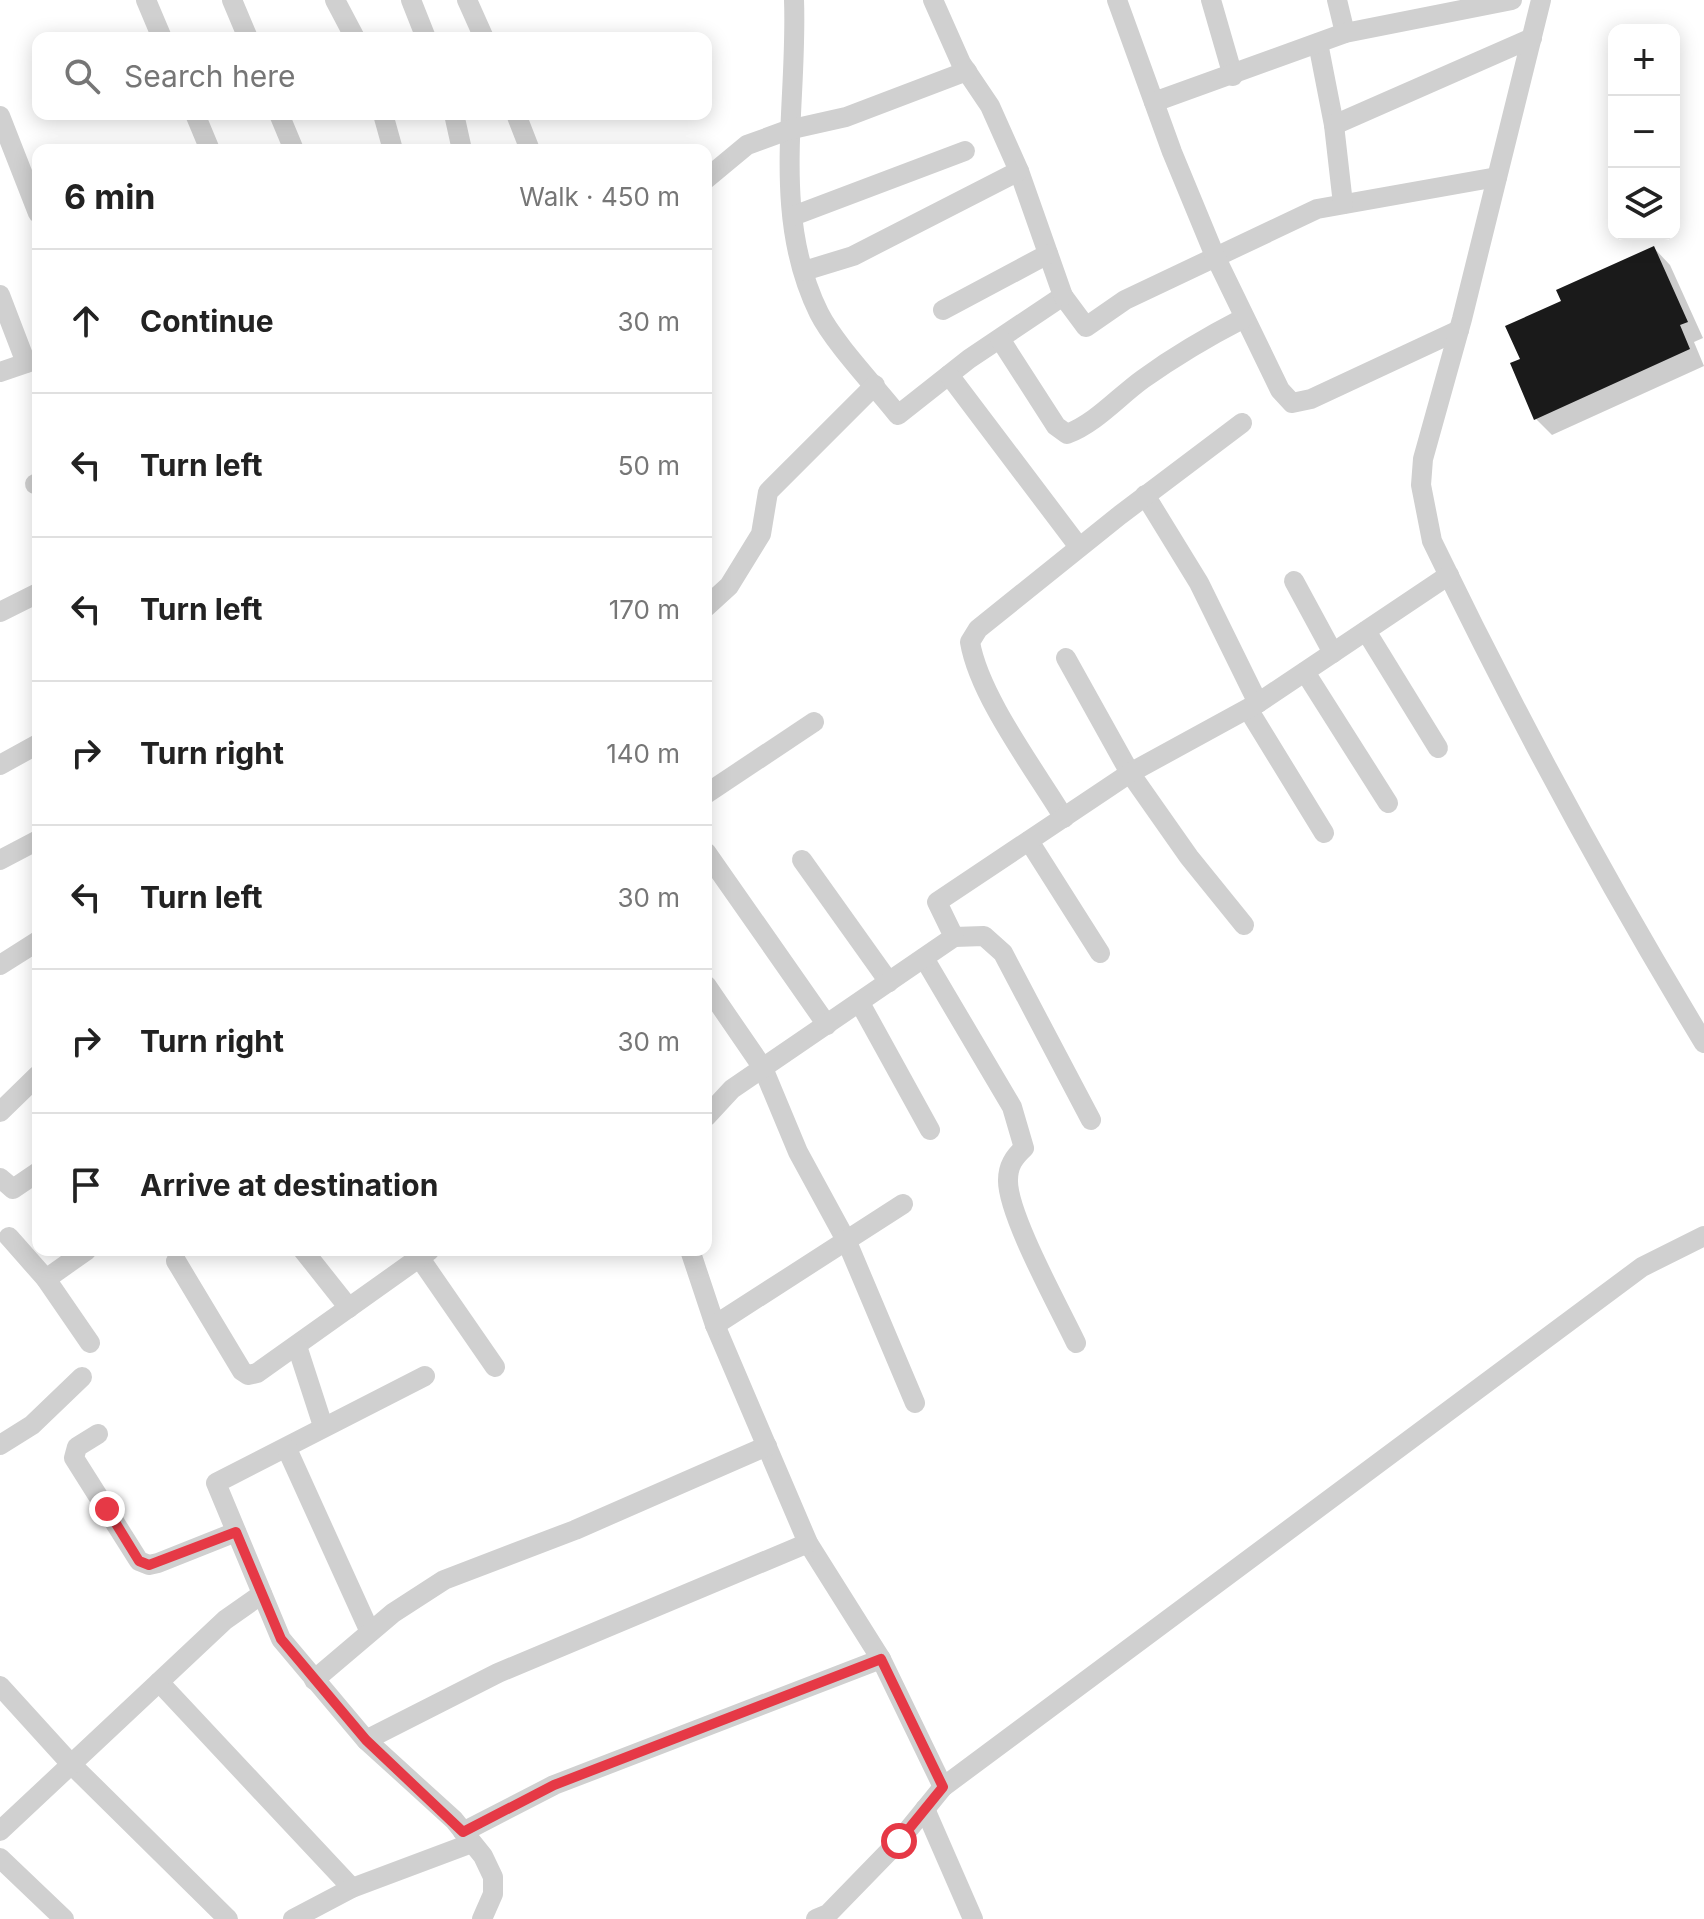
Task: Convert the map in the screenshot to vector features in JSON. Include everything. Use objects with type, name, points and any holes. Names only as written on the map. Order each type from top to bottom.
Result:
[{"type":"street","points":[[146,0],[159,32]]},
{"type":"street","points":[[232,0],[245,32]]},
{"type":"street","points":[[335,0],[352,32]]},
{"type":"street","points":[[411,0],[424,32]]},
{"type":"street","points":[[794,0],[787,175],[804,271],[820,315],[898,415],[949,375],[1063,296]]},
{"type":"street","points":[[933,0],[967,71],[990,106],[1019,171],[1063,296],[1086,327],[1125,300],[1317,209],[1497,177]]},
{"type":"street","points":[[1117,0],[1215,256],[1280,390],[1292,403],[1311,399],[1459,330]]},
{"type":"street","points":[[1211,0],[1233,76]]},
{"type":"street","points":[[1337,0],[1345,33]]},
{"type":"street","points":[[1154,102],[1345,33],[1512,0]]},
{"type":"street","points":[[1541,0],[1459,330],[1423,459],[1421,485],[1432,541],[1449,575],[1601,869],[1704,1043]]},
{"type":"street","points":[[471,1],[482,32]]},
{"type":"street","points":[[1334,125],[1532,38]]},
{"type":"street","points":[[1318,43],[1334,125],[1343,204]]},
{"type":"street","points":[[712,174],[747,145],[788,130],[846,117],[967,71]]},
{"type":"street","points":[[0,116],[32,198]]},
{"type":"street","points":[[198,120],[208,144]]},
{"type":"street","points":[[282,120],[292,144]]},
{"type":"street","points":[[385,120],[391,144]]},
{"type":"street","points":[[455,120],[461,144]]},
{"type":"street","points":[[518,120],[528,144]]},
{"type":"street","points":[[793,216],[965,151]]},
{"type":"street","points":[[804,271],[853,256],[1019,171]]},
{"type":"street","points":[[943,310],[1048,254]]},
{"type":"street","points":[[0,295],[32,361],[0,372]]},
{"type":"street","points":[[1000,339],[1056,426],[1067,434],[1081,429],[1181,354],[1244,318]]},
{"type":"street","points":[[949,375],[1079,547]]},
{"type":"street","points":[[712,602],[729,586],[761,534],[768,492],[875,385]]},
{"type":"street","points":[[1064,818],[1012,733],[974,661],[970,642],[978,629],[1079,547],[1242,423]]},
{"type":"street","points":[[1145,495],[1199,583],[1253,706],[1324,833]]},
{"type":"street","points":[[954,937],[937,902],[1130,773],[1253,706],[1449,575]]},
{"type":"street","points":[[1294,581],[1333,653]]},
{"type":"street","points":[[0,612],[32,596]]},
{"type":"street","points":[[1366,631],[1438,748]]},
{"type":"street","points":[[1066,658],[1130,773],[1189,857],[1244,925]]},
{"type":"street","points":[[1305,672],[1388,803]]},
{"type":"street","points":[[712,790],[814,722]]},
{"type":"street","points":[[0,765],[32,747]]},
{"type":"street","points":[[1029,841],[1100,953]]},
{"type":"street","points":[[0,860],[32,843]]},
{"type":"street","points":[[802,860],[889,982]]},
{"type":"street","points":[[712,861],[827,1025]]},
{"type":"street","points":[[712,1111],[732,1089],[954,937],[984,936],[1003,953],[1091,1120]]},
{"type":"street","points":[[0,965],[32,945]]},
{"type":"street","points":[[924,958],[1012,1107],[1024,1148],[1013,1158],[1007,1183],[1031,1252],[1076,1343]]},
{"type":"street","points":[[712,994],[763,1068],[798,1152],[847,1242],[915,1403]]},
{"type":"street","points":[[860,1003],[930,1130]]},
{"type":"street","points":[[0,1112],[32,1081]]},
{"type":"street","points":[[0,1178],[13,1189],[32,1176]]},
{"type":"street","points":[[715,1325],[903,1204]]},
{"type":"street","points":[[825,1917],[943,1787],[1642,1267],[1704,1236]]},
{"type":"street","points":[[9,1237],[46,1279],[90,1343]]},
{"type":"street","points":[[46,1279],[79,1256]]},
{"type":"street","points":[[308,1256],[349,1308]]},
{"type":"street","points":[[176,1261],[242,1371],[248,1375],[257,1373],[297,1346],[413,1256],[495,1367]]},
{"type":"street","points":[[692,1256],[715,1325],[808,1543],[881,1659],[943,1787]]},
{"type":"street","points":[[297,1346],[323,1426]]},
{"type":"street","points":[[425,1376],[216,1483],[281,1639],[366,1740],[468,1837],[493,1877],[493,1894],[482,1919]]},
{"type":"street","points":[[0,1445],[32,1425],[82,1377]]},
{"type":"street","points":[[98,1434],[77,1447],[74,1458],[139,1561],[149,1565],[158,1563],[236,1532]]},
{"type":"street","points":[[314,1680],[370,1632],[444,1580],[588,1525],[767,1446]]},
{"type":"street","points":[[287,1449],[370,1632]]},
{"type":"street","points":[[366,1740],[511,1667],[808,1543]]},
{"type":"street","points":[[0,1831],[225,1620],[262,1594]]},
{"type":"street","points":[[293,1919],[352,1888],[468,1837],[554,1785],[881,1659]]},
{"type":"street","points":[[159,1682],[352,1888]]},
{"type":"street","points":[[0,1686],[71,1764],[228,1919]]},
{"type":"street","points":[[925,1809],[973,1919]]},
{"type":"street","points":[[0,1858],[59,1917]]},
{"type":"building","points":[[1654,246],[1688,322],[1680,325],[1690,349],[1534,420],[1510,363],[1520,359],[1505,326],[1561,301],[1556,290]]},
{"type":"route","points":[[107,1509],[139,1561],[149,1565],[236,1532],[281,1639],[366,1740],[454,1820],[463,1832],[554,1785],[881,1659],[943,1787],[899,1841]]}]
